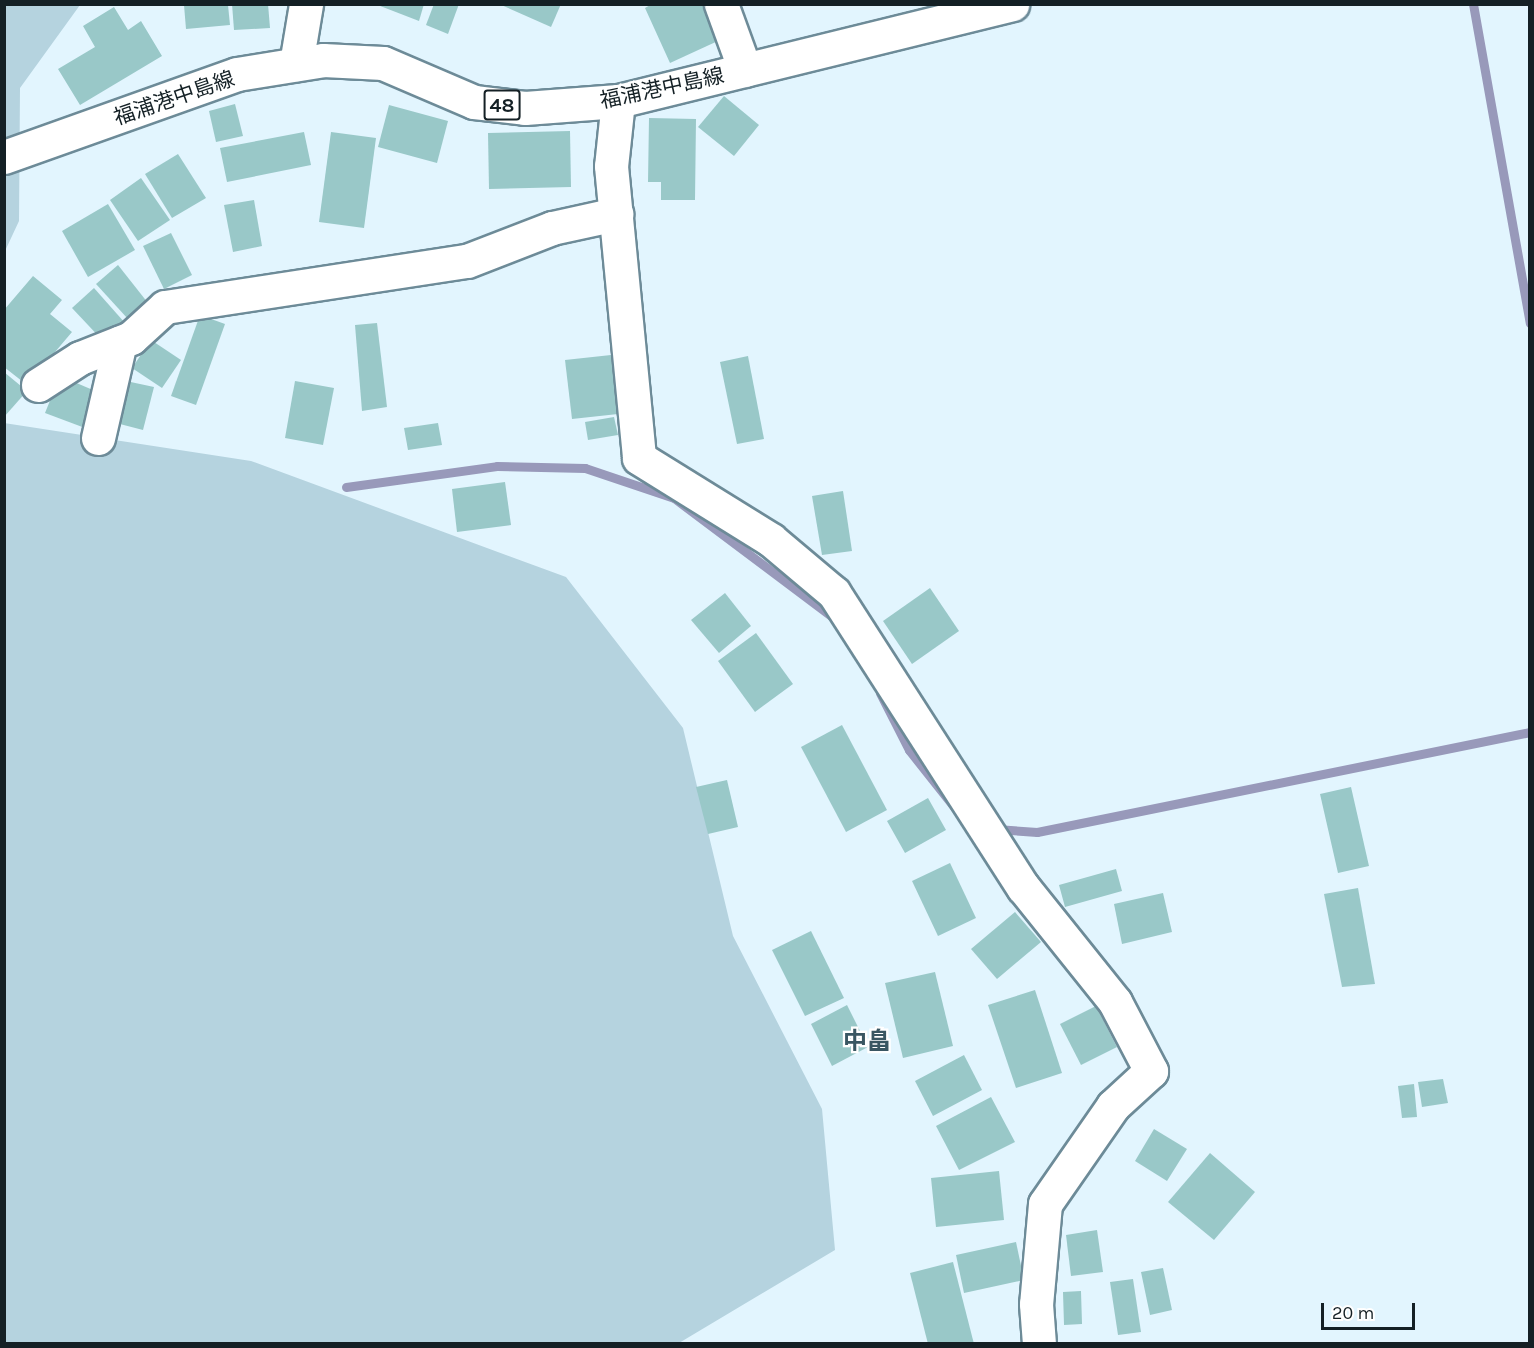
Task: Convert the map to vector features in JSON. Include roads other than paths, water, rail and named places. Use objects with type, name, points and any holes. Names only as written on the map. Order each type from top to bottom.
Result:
[{"type":"street","points":[[296,64],[306,4]]},
{"type":"street","points":[[721,4],[745,70]]},
{"type":"street","name":"福浦港中島線","points":[[4,158],[237,74],[296,64],[323,60],[383,63],[474,102],[525,108],[618,101],[1012,4]]},
{"type":"street","points":[[618,101],[611,166],[639,458],[771,540],[834,593],[1023,887],[1115,1002],[1151,1071],[1113,1106],[1045,1204],[1038,1343]]},
{"type":"street","points":[[38,386],[80,358],[120,342],[165,307],[466,261],[552,228],[616,214]]},
{"type":"street","points":[[99,438],[120,342]]},
{"type":"waterway","points":[[1473,4],[1530,323]]},
{"type":"waterway","points":[[346,487],[497,466],[585,468],[674,498],[831,616]]},
{"type":"waterway","points":[[880,693],[909,750],[959,813]]},
{"type":"waterway","points":[[996,829],[1037,832],[1530,732]]},
{"type":"district","name":"中畠","points":[[867,1042]]}]
